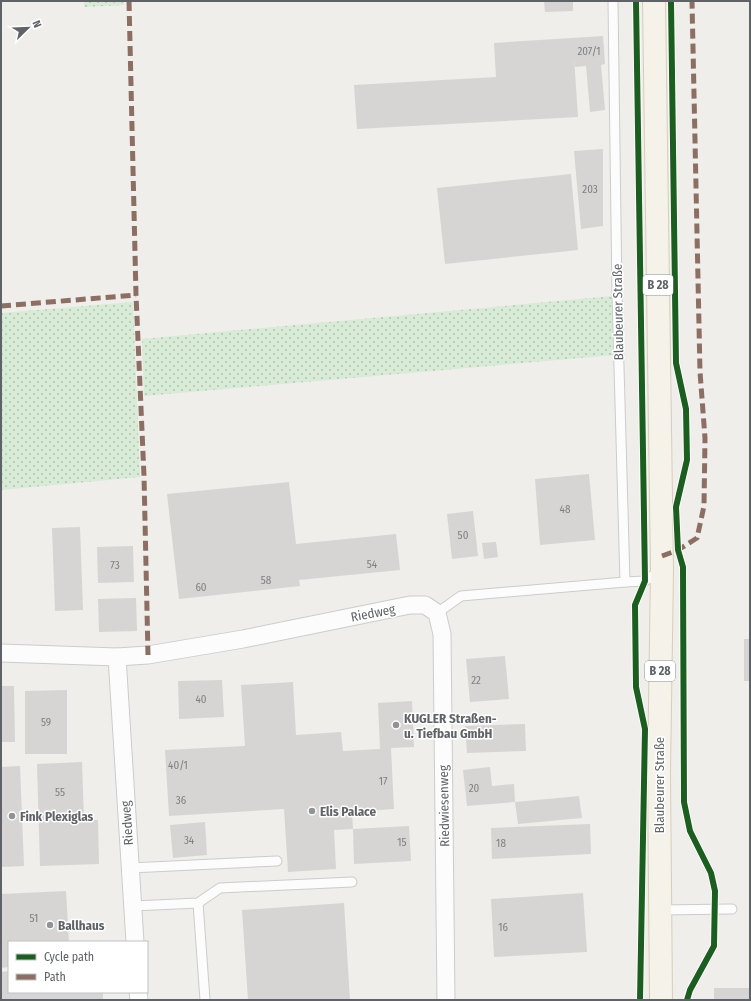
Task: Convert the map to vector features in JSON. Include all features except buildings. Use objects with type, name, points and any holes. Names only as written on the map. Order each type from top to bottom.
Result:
[{"type":"main road","name":"Blaubeurer Straße","points":[[654,1],[662,570],[659,773],[661,1000]]},
{"type":"street","name":"Riedweg","points":[[1,653],[117,657],[148,655],[244,639],[410,605],[425,605],[437,613]]},
{"type":"street","name":"Riedwiesenweg","points":[[437,613],[442,634],[446,1000]]},
{"type":"street","name":"Riedweg","points":[[117,657],[135,941]]},
{"type":"lane","name":"Blaubeurer Straße","points":[[613,1],[617,295],[624,582]]},
{"type":"lane","points":[[437,613],[461,596],[644,581],[662,570]]},
{"type":"lane","points":[[130,868],[277,861]]},
{"type":"lane","points":[[132,906],[198,903],[220,888],[352,882]]},
{"type":"lane","points":[[198,903],[205,1000]]},
{"type":"lane","points":[[660,910],[732,909]]},
{"type":"green space","points":[[84,1],[124,1],[124,5],[84,7]]},
{"type":"green space","points":[[613,296],[615,355],[144,396],[142,339]]},
{"type":"green space","points":[[133,302],[140,477],[1,490],[1,313]]},
{"type":"marked path","points":[[129,1],[136,295],[144,476],[148,655]]},
{"type":"marked path","points":[[662,556],[678,550],[697,538],[704,506],[705,438],[700,372],[692,1]]},
{"type":"marked path","points":[[1,306],[136,295]]},
{"type":"cycle path","points":[[636,1],[645,581],[635,605],[636,687],[645,729],[640,1000]]},
{"type":"cycle path","points":[[671,1],[676,363],[686,409],[687,460],[676,507],[678,550],[683,567],[684,802],[690,831],[711,873],[715,891],[714,946],[690,990],[687,1000]]},
{"type":"place","name":"KUGLER Straßen- u. Tiefbau GmbH","points":[[396,725]]},
{"type":"place","name":"Elis Palace","points":[[312,811]]},
{"type":"place","name":"Fink Plexiglas","points":[[12,816]]},
{"type":"place","name":"Ballhaus","points":[[50,925]]}]
